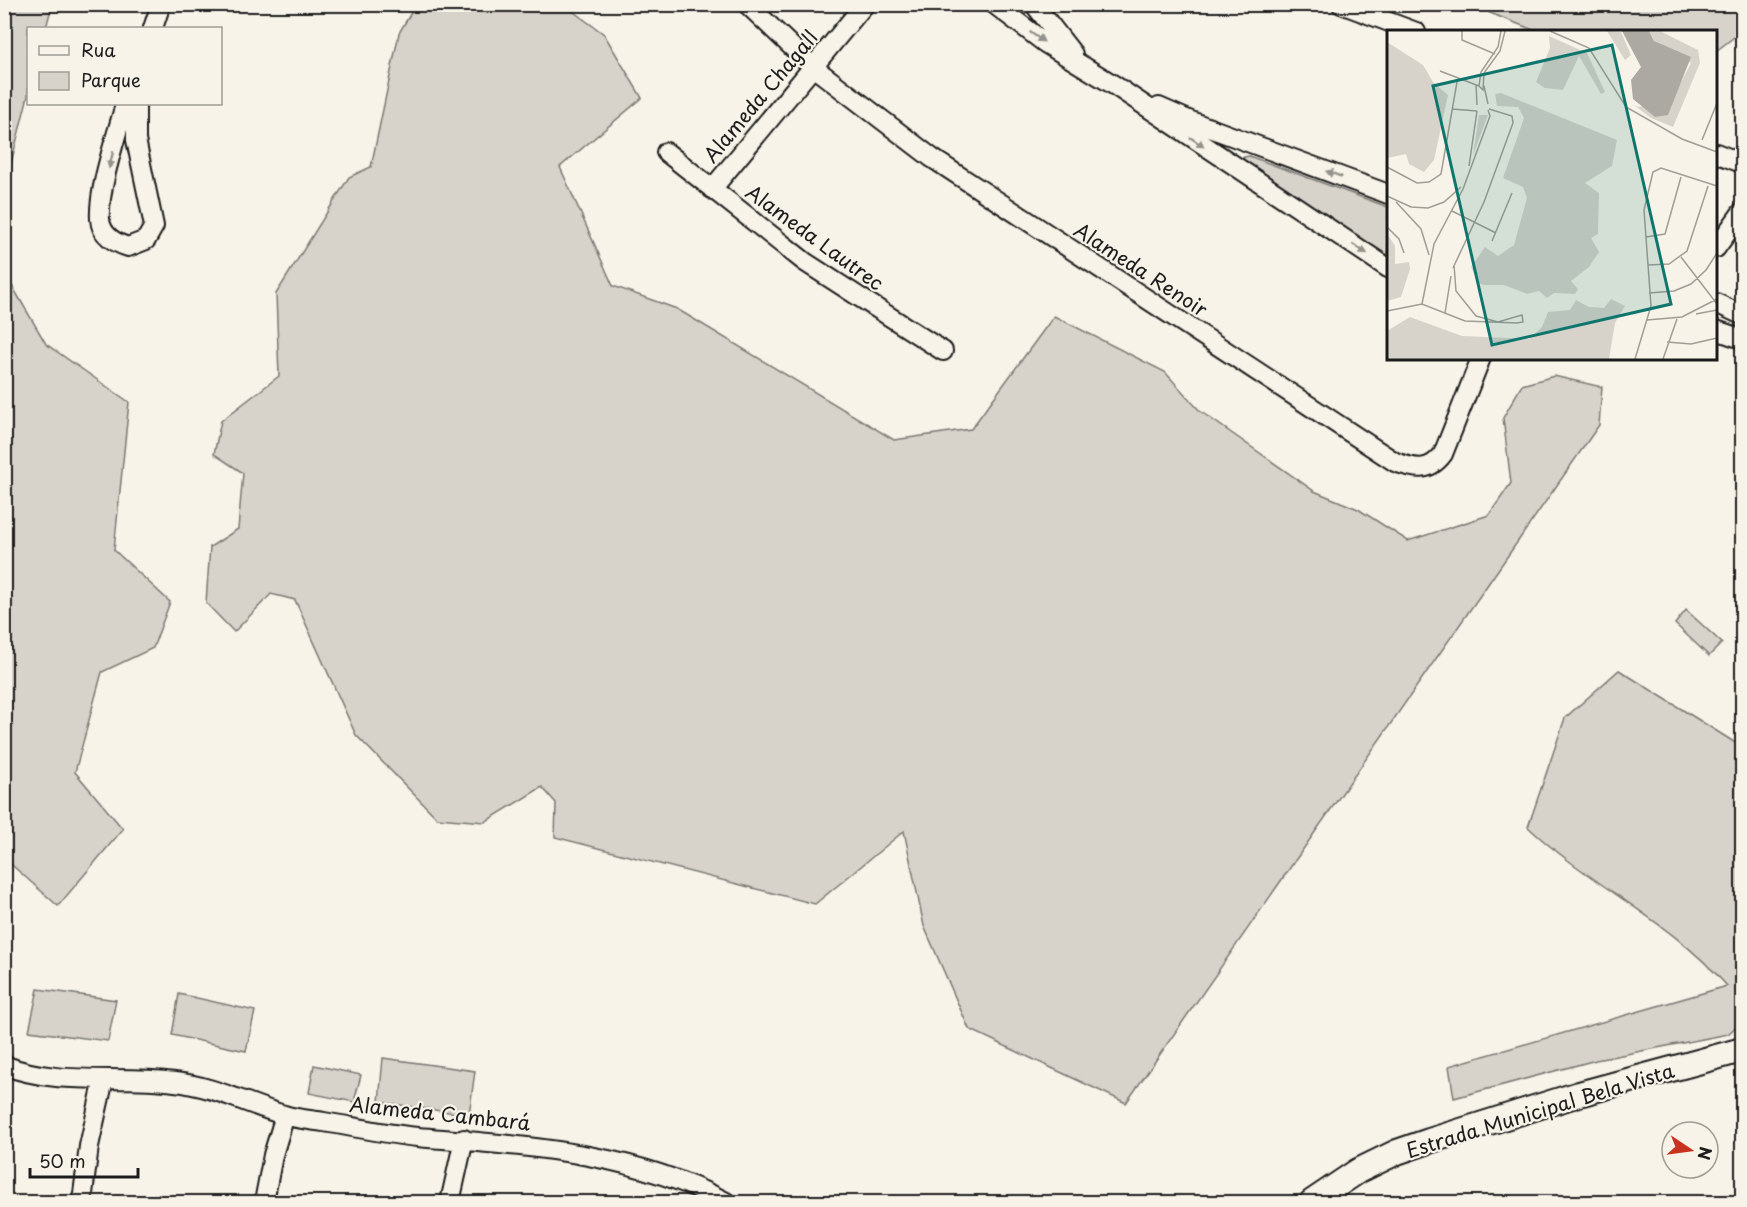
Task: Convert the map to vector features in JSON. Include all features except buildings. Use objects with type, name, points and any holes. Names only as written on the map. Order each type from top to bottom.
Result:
[{"type":"main road","name":"Estrada Municipal Bela Vista","points":[[1312,1203],[1358,1172],[1397,1152],[1579,1094],[1743,1050]]},
{"type":"main road","name":"Estrada Municipal Bela Vista","points":[[1334,1203],[1396,1168],[1455,1146],[1582,1107],[1743,1065]]},
{"type":"street","points":[[144,27],[150,4]]},
{"type":"street","points":[[153,27],[161,4]]},
{"type":"street","name":"Alameda Renoir","points":[[747,4],[813,67],[932,158],[1395,462],[1420,469],[1437,463],[1443,454],[1480,360]]},
{"type":"street","name":"Alameda Chagall","points":[[712,189],[865,4]]},
{"type":"street","points":[[994,4],[1045,43],[1082,64],[1387,267]]},
{"type":"street","points":[[1034,4],[1082,64]]},
{"type":"street","points":[[1341,4],[1411,30]]},
{"type":"street","points":[[1114,85],[1191,121],[1387,193]]},
{"type":"street","points":[[125,105],[104,191],[100,220],[103,231],[110,238],[128,247],[146,240],[154,225],[136,140],[136,105]]},
{"type":"street","points":[[1233,166],[1235,150],[1246,142]]},
{"type":"street","name":"Alameda Lautrec","points":[[666,152],[805,262],[943,351]]},
{"type":"street","points":[[1717,153],[1739,162]]},
{"type":"street","points":[[1717,247],[1743,212]]},
{"type":"street","points":[[1717,302],[1743,315]]},
{"type":"street","points":[[1717,330],[1743,339]]},
{"type":"street","name":"Alameda Cambará","points":[[4,1065],[47,1076],[151,1079],[200,1086],[285,1115],[416,1137],[530,1145],[643,1167],[679,1179],[726,1203]]},
{"type":"street","points":[[82,1203],[89,1146],[104,1079]]},
{"type":"street","points":[[264,1203],[273,1155],[285,1115]]},
{"type":"street","points":[[450,1203],[464,1139]]},
{"type":"green space","points":[[5,4],[52,5],[46,27],[27,27],[27,100],[5,187]]},
{"type":"green space","points":[[416,4],[564,5],[604,34],[642,98],[560,167],[613,286],[677,309],[894,440],[971,429],[1054,316],[1165,372],[1200,411],[1314,491],[1358,509],[1408,541],[1489,515],[1511,483],[1503,418],[1522,385],[1554,376],[1602,387],[1599,425],[1126,1103],[969,1029],[924,926],[904,831],[815,904],[555,837],[556,803],[542,787],[485,822],[437,818],[356,735],[295,600],[271,594],[234,632],[206,603],[210,547],[238,529],[243,473],[214,454],[221,421],[279,376],[276,294],[349,177],[371,167],[399,33]]},
{"type":"green space","points":[[1480,5],[1742,5],[1742,31],[1717,50],[1717,30],[1533,30],[1490,13]]},
{"type":"green space","points":[[1249,156],[1387,207],[1387,259],[1242,164],[1244,157]]},
{"type":"green space","points":[[4,272],[46,344],[129,402],[114,550],[170,602],[153,648],[102,672],[75,772],[123,829],[58,906],[5,859]]},
{"type":"green space","points":[[1686,610],[1722,643],[1709,656],[1675,624]]},
{"type":"green space","points":[[1619,670],[1742,747],[1742,1021],[1728,1034],[1596,1060],[1454,1098],[1449,1066],[1727,986],[1705,963],[1656,922],[1577,867],[1528,827],[1565,718]]},
{"type":"green space","points":[[38,989],[116,1000],[108,1041],[29,1031]]},
{"type":"green space","points":[[179,994],[255,1011],[246,1051],[172,1035]]},
{"type":"green space","points":[[383,1058],[475,1071],[469,1115],[379,1102]]},
{"type":"green space","points":[[314,1065],[361,1075],[354,1102],[309,1093]]}]
